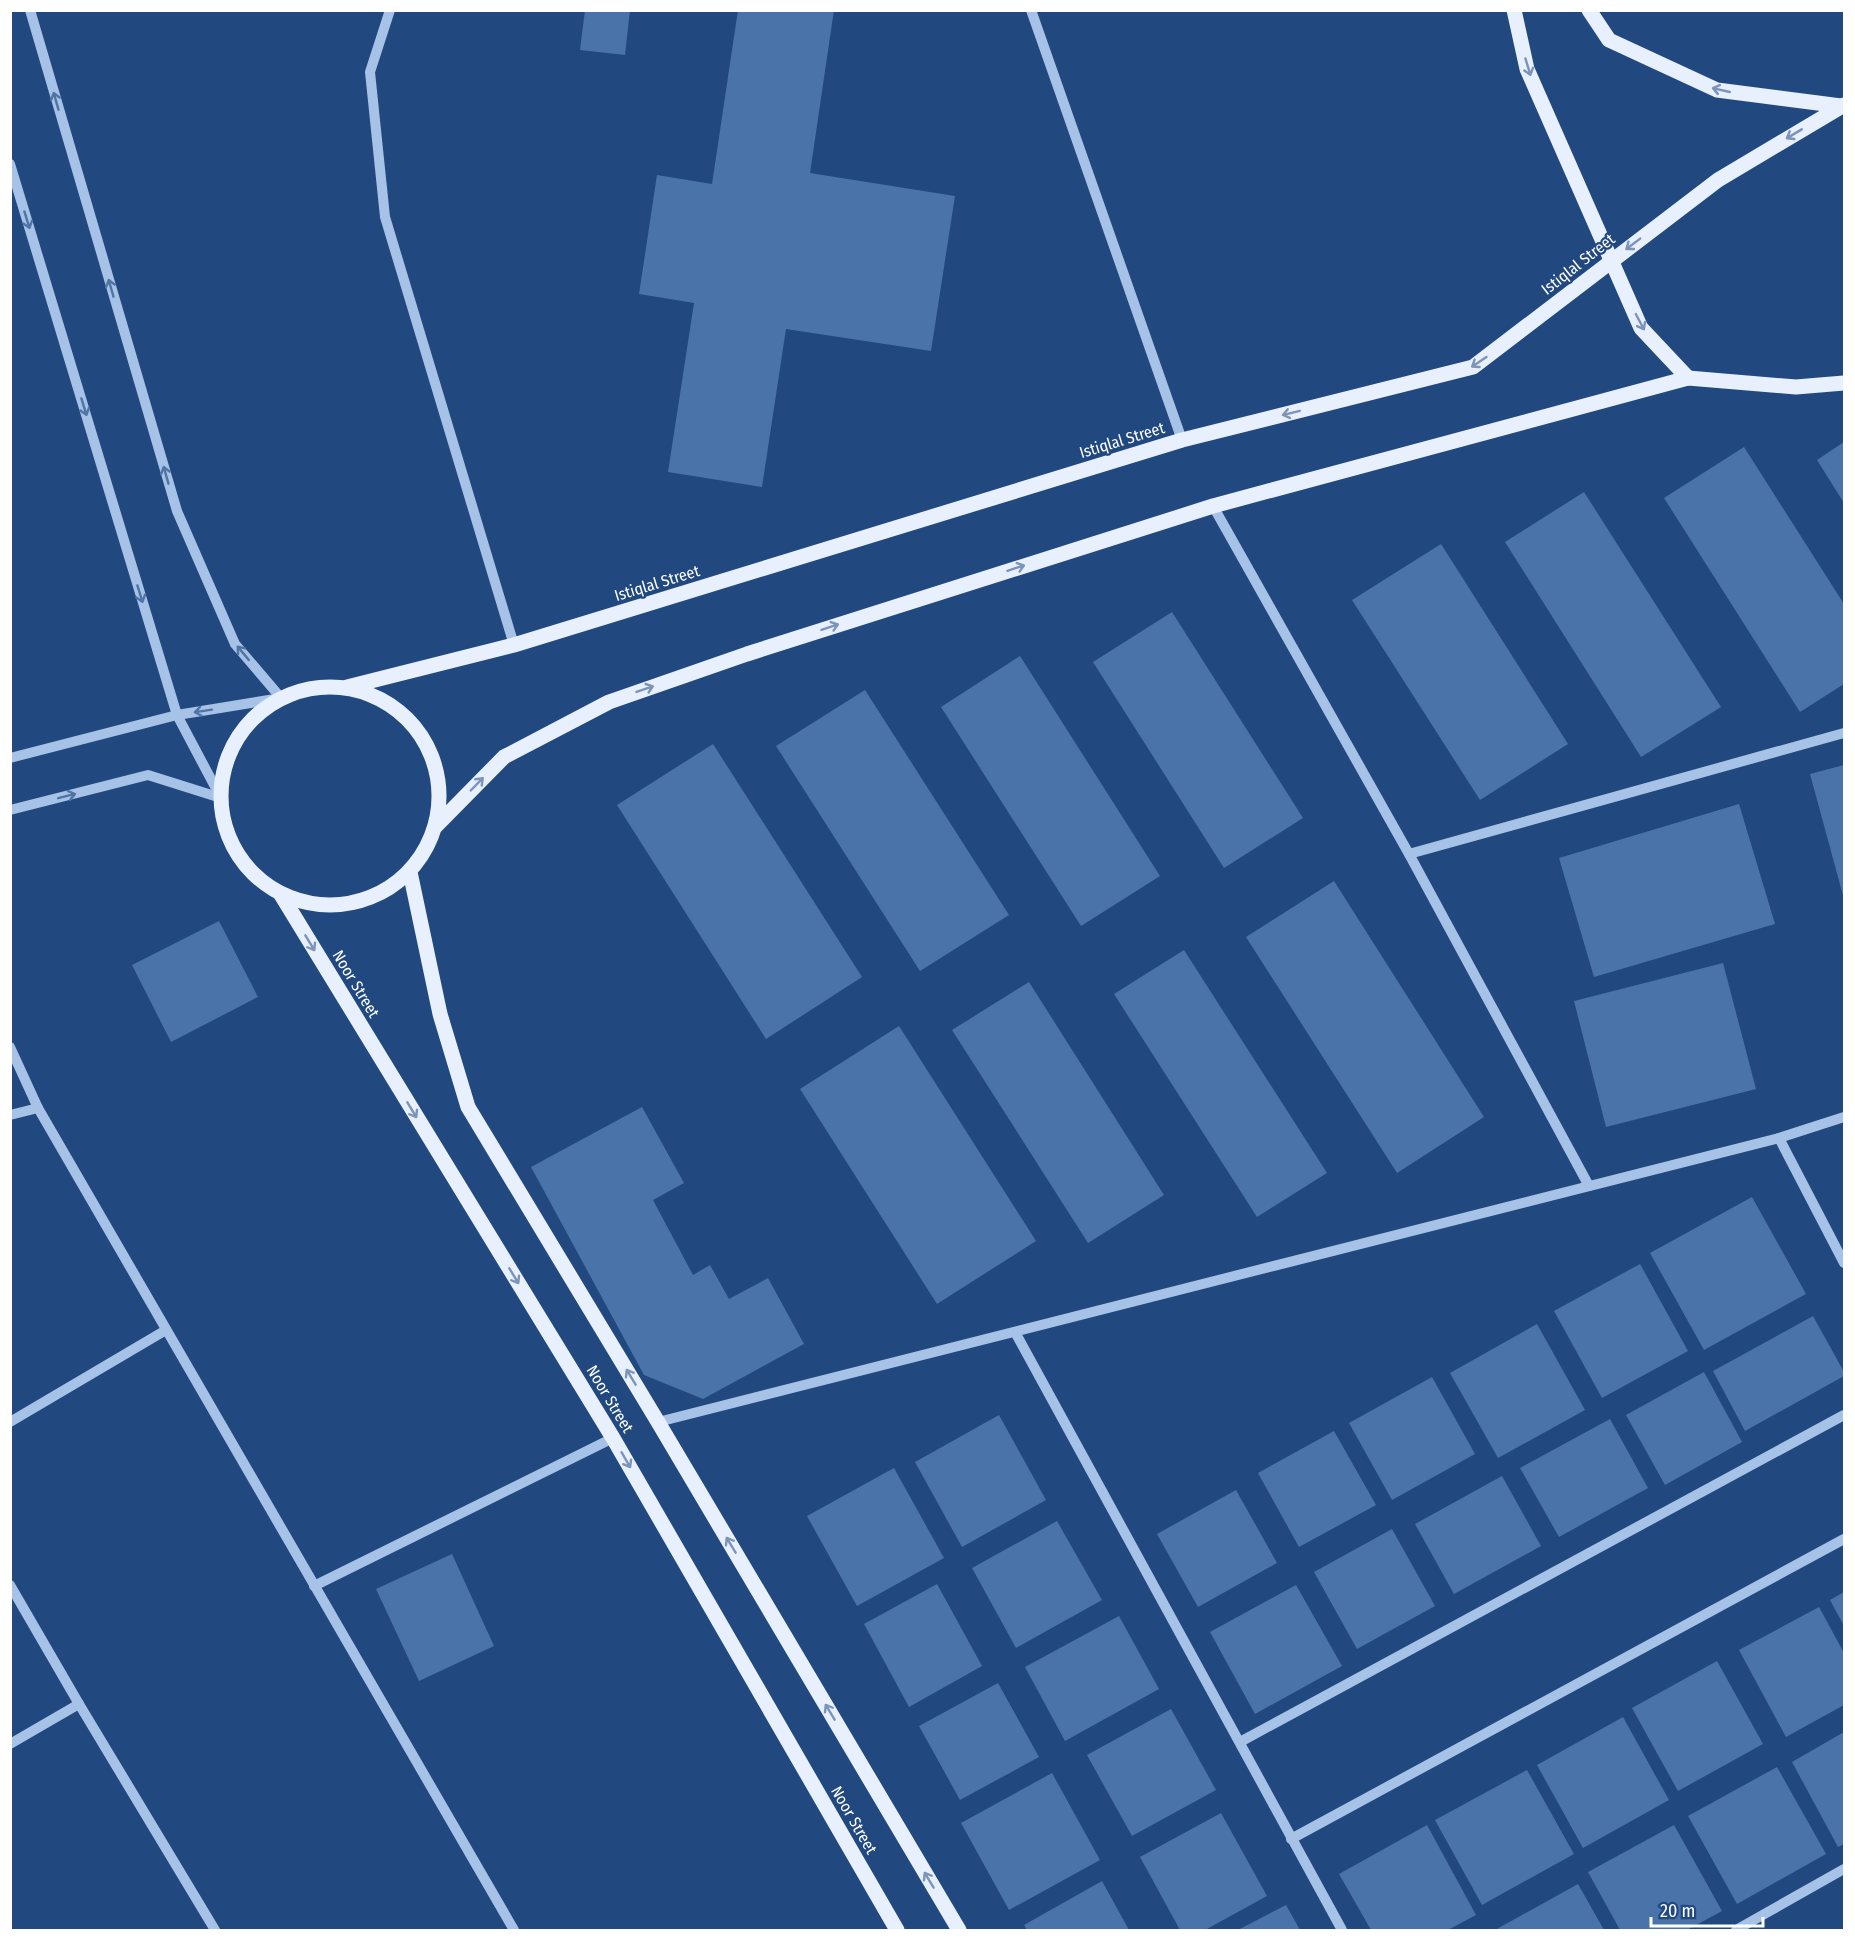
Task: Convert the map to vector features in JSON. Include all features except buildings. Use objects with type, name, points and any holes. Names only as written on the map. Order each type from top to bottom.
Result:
[{"type":"main road","points":[[1514,10],[1527,69],[1641,328],[1688,378]]},
{"type":"main road","points":[[1589,10],[1609,40],[1717,90],[1843,105]]},
{"type":"main road","name":"Istiqlal Street","points":[[347,687],[514,645],[1182,440],[1473,368],[1718,180],[1843,105]]},
{"type":"main road","points":[[436,826],[504,757],[609,702],[747,654],[1213,506],[1688,378],[1796,387],[1845,383]]},
{"type":"main road","points":[[324,686],[347,687],[382,699],[411,722],[431,753],[440,789],[436,826],[426,851],[410,872],[382,893],[349,904],[313,904],[280,893],[256,876],[237,854],[226,827],[221,798],[225,768],[237,739],[256,716],[281,698],[302,690],[324,686]]},
{"type":"main road","name":"Noor Street","points":[[410,872],[440,1014],[468,1107],[959,1930]]},
{"type":"main road","name":"Noor Street","points":[[280,893],[613,1438],[897,1930]]},
{"type":"street","points":[[30,10],[177,512],[235,644],[281,698]]},
{"type":"street","points":[[390,10],[370,72],[385,217],[514,645]]},
{"type":"street","points":[[1031,10],[1182,440]]},
{"type":"street","points":[[10,164],[177,715],[221,798]]},
{"type":"street","points":[[1213,506],[1409,854],[1589,1186]]},
{"type":"street","points":[[10,758],[177,715],[281,698]]},
{"type":"street","points":[[1409,854],[1845,733]]},
{"type":"street","points":[[10,810],[148,775],[221,798]]},
{"type":"street","points":[[10,1047],[38,1108],[514,1930]]},
{"type":"street","points":[[10,1115],[38,1108]]},
{"type":"street","points":[[658,1422],[1779,1138],[1845,1116]]},
{"type":"street","points":[[1779,1138],[1845,1263]]},
{"type":"street","points":[[10,1422],[166,1330]]},
{"type":"street","points":[[1015,1332],[1342,1930]]},
{"type":"street","points":[[1240,1742],[1845,1415]]},
{"type":"street","points":[[314,1586],[613,1438]]},
{"type":"street","points":[[1291,1839],[1845,1539]]},
{"type":"street","points":[[10,1585],[215,1930]]},
{"type":"street","points":[[10,1744],[79,1704]]},
{"type":"street","points":[[1736,1930],[1845,1869]]}]
